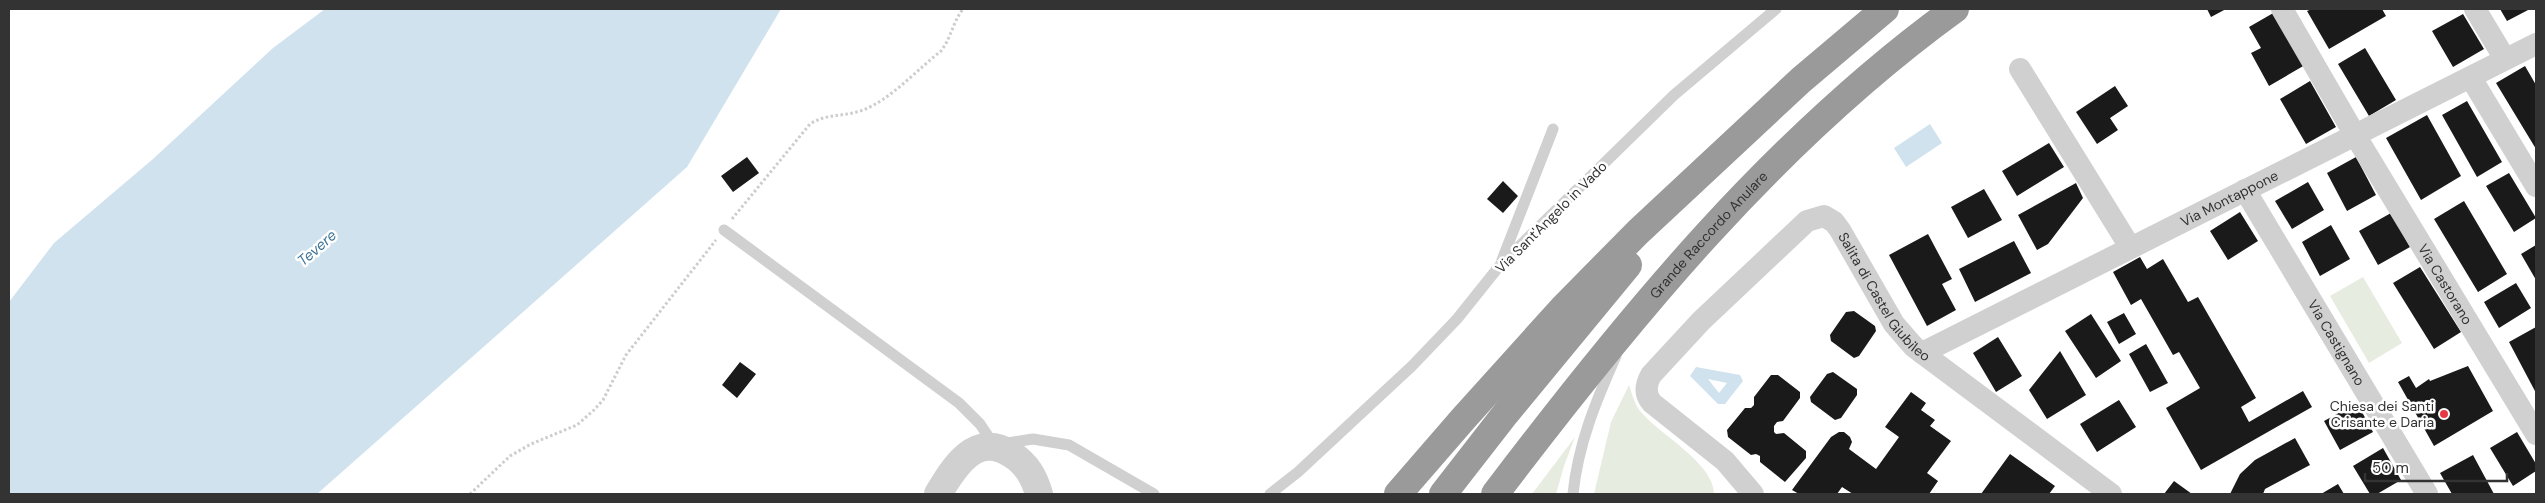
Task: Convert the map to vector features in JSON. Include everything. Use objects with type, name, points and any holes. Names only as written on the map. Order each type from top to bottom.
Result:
[{"type":"highway","points":[[1398,494],[1563,308],[1638,232],[1706,171],[1801,80],[1885,9]]},
{"type":"highway","name":"Grande Raccordo Anulare","points":[[1495,494],[1632,320],[1705,236],[1805,134],[1902,49],[1955,9]]},
{"type":"highway","points":[[1443,494],[1506,413],[1706,171]]},
{"type":"street","name":"Via Castorano","points":[[2282,9],[2355,135],[2536,434]]},
{"type":"street","points":[[2474,9],[2505,59]]},
{"type":"street","name":"Via Montappone","points":[[1922,353],[2536,44]]},
{"type":"street","points":[[2020,69],[2130,247]]},
{"type":"street","points":[[2471,78],[2536,186]]},
{"type":"street","name":"Via Castignano","points":[[2245,190],[2427,494]]},
{"type":"street","name":"Salita di Castel Giubileo","points":[[1753,494],[1731,467],[1652,403],[1648,397],[1647,384],[1651,375],[1702,321],[1807,221],[1820,217],[1828,218],[1840,230],[1894,324],[1922,353],[2111,494]]},
{"type":"street","points":[[938,494],[954,470],[966,457],[981,447],[994,445],[1011,453],[1023,463],[1033,477],[1039,494]]},
{"type":"street","name":"Salita di Castel Giubileo","points":[[1717,455],[1732,482],[1732,494]]},
{"type":"lane","name":"Via Sant'Angelo in Vado","points":[[1270,494],[1298,472],[1412,366],[1457,319],[1501,264],[1674,95],[1776,9]]},
{"type":"lane","points":[[1501,264],[1553,129]]},
{"type":"lane","points":[[724,230],[959,403],[980,424],[994,445],[1034,439],[1069,445],[1154,494]]},
{"type":"lane","points":[[1573,494],[1583,438],[1594,406],[1632,320]]},
{"type":"path","points":[[470,494],[510,456],[531,444],[577,425],[594,410],[603,400],[626,355],[810,124],[828,116],[863,110],[882,99],[941,51],[947,43],[957,17],[963,9]]},
{"type":"shaded area","points":[[2363,277],[2402,343],[2369,363],[2330,296]]},
{"type":"shaded area","points":[[1629,385],[1634,400],[1650,422],[1685,450],[1705,471],[1712,483],[1714,494],[1594,494],[1611,422]]},
{"type":"shaded area","points":[[1575,437],[1556,494],[1532,494]]},
{"type":"water","name":"Tevere","points":[[325,9],[781,9],[687,167],[317,494],[9,494],[9,302],[54,243],[153,159],[273,48]]},
{"type":"water","points":[[1930,124],[1942,143],[1906,167],[1894,148]]},
{"type":"water","points":[[1696,367],[1740,375],[1743,381],[1725,404],[1718,404],[1690,376]],"holes":[[[1708,379],[1727,383],[1719,393]]]},
{"type":"building","points":[[2207,9],[2226,9],[2211,17]]},
{"type":"building","points":[[2312,9],[2382,9],[2386,16],[2329,49],[2307,11]]},
{"type":"building","points":[[2500,9],[2530,9],[2507,21]]},
{"type":"building","points":[[2275,12],[2305,65],[2269,86],[2251,53],[2261,48],[2249,27]]},
{"type":"building","points":[[2463,14],[2484,49],[2453,67],[2432,31]]},
{"type":"building","points":[[2365,48],[2396,100],[2369,116],[2338,64]]},
{"type":"building","points":[[2525,66],[2536,85],[2536,149],[2496,83]]},
{"type":"building","points":[[2310,81],[2336,127],[2306,144],[2280,99]]},
{"type":"building","points":[[2115,86],[2128,106],[2110,118],[2118,130],[2097,144],[2076,112]]},
{"type":"building","points":[[2467,101],[2502,162],[2477,177],[2442,115]]},
{"type":"building","points":[[2427,115],[2461,176],[2421,200],[2386,138]]},
{"type":"building","points":[[2049,143],[2064,167],[2017,196],[2002,171]]},
{"type":"building","points":[[747,157],[759,173],[733,192],[721,176]]},
{"type":"building","points":[[2356,157],[2376,195],[2347,211],[2327,173]]},
{"type":"building","points":[[2509,173],[2536,218],[2514,232],[2486,186]]},
{"type":"building","points":[[1503,181],[1518,196],[1503,213],[1487,199]]},
{"type":"building","points":[[2308,182],[2324,210],[2292,229],[2275,201]]},
{"type":"building","points":[[2076,183],[2083,198],[2048,244],[2037,250],[2018,215]]},
{"type":"building","points":[[1984,189],[2002,220],[1968,238],[1951,207]]},
{"type":"building","points":[[2464,201],[2507,274],[2478,292],[2434,219]]},
{"type":"building","points":[[2240,212],[2258,241],[2228,260],[2210,231]]},
{"type":"building","points":[[2391,213],[2410,247],[2378,265],[2359,231]]},
{"type":"building","points":[[2331,225],[2350,259],[2320,276],[2302,242]]},
{"type":"building","points":[[1928,234],[1952,279],[1942,284],[1956,310],[1927,326],[1889,255]]},
{"type":"building","points":[[2014,241],[2031,273],[1975,302],[1959,269]]},
{"type":"building","points":[[2536,245],[2536,280],[2521,254]]},
{"type":"building","points":[[2140,257],[2147,269],[2163,259],[2188,302],[2198,297],[2256,398],[2241,407],[2249,422],[2303,391],[2312,407],[2201,470],[2166,408],[2200,388],[2179,352],[2173,355],[2141,299],[2131,305],[2113,272]]},
{"type":"building","points":[[2420,267],[2461,332],[2434,349],[2393,283]]},
{"type":"building","points":[[2516,283],[2531,308],[2499,328],[2484,302]]},
{"type":"building","points":[[1854,311],[1875,326],[1876,331],[1859,356],[1854,358],[1831,341],[1830,335],[1846,312]]},
{"type":"building","points":[[2124,313],[2136,334],[2119,344],[2107,322]]},
{"type":"building","points":[[2091,314],[2121,361],[2096,378],[2065,331]]},
{"type":"building","points":[[2536,327],[2536,393],[2509,342]]},
{"type":"building","points":[[1998,337],[2022,376],[1996,392],[1973,353]]},
{"type":"building","points":[[2146,344],[2168,383],[2150,392],[2129,354]]},
{"type":"building","points":[[2060,351],[2086,395],[2047,419],[2029,390]]},
{"type":"building","points":[[740,362],[756,374],[737,398],[722,385]]},
{"type":"building","points":[[2468,366],[2493,411],[2434,446],[2398,382],[2409,376],[2416,388],[2429,379],[2430,381]]},
{"type":"building","points":[[1833,372],[1857,389],[1857,395],[1841,418],[1835,420],[1811,402],[1810,397],[1827,374]]},
{"type":"building","points":[[1771,375],[1778,375],[1800,392],[1800,398],[1783,421],[1777,422],[1774,426],[1776,434],[1784,433],[1806,451],[1806,458],[1785,482],[1760,462],[1760,456],[1756,454],[1751,455],[1728,437],[1727,430],[1745,408],[1751,408],[1754,405],[1754,397]]},
{"type":"building","points":[[1911,392],[1926,403],[1921,410],[1935,420],[1930,426],[1951,441],[1927,473],[1938,481],[1929,494],[1853,494],[1842,487],[1837,494],[1799,494],[1792,490],[1831,437],[1839,432],[1844,432],[1850,437],[1852,442],[1849,449],[1876,469],[1899,437],[1885,427]]},
{"type":"building","points":[[2119,400],[2136,427],[2097,452],[2080,424]]},
{"type":"building","points":[[2357,403],[2373,432],[2340,450],[2324,421]]},
{"type":"building","points":[[2517,432],[2536,464],[2536,471],[2513,486],[2490,448]]},
{"type":"building","points":[[2295,438],[2310,465],[2265,489],[2263,494],[2230,494],[2240,474],[2255,460]]},
{"type":"building","points":[[2383,448],[2401,480],[2377,494],[2370,494],[2353,466]]},
{"type":"building","points":[[2010,454],[2055,486],[2049,494],[1981,494]]},
{"type":"building","points":[[2473,455],[2494,494],[2452,494],[2440,473]]},
{"type":"building","points":[[2174,481],[2192,494],[2164,494]]},
{"type":"building","points":[[2338,484],[2344,494],[2321,494]]},
{"type":"place","name":"Chiesa dei Santi Crisante e Daria","points":[[2444,414]]}]
